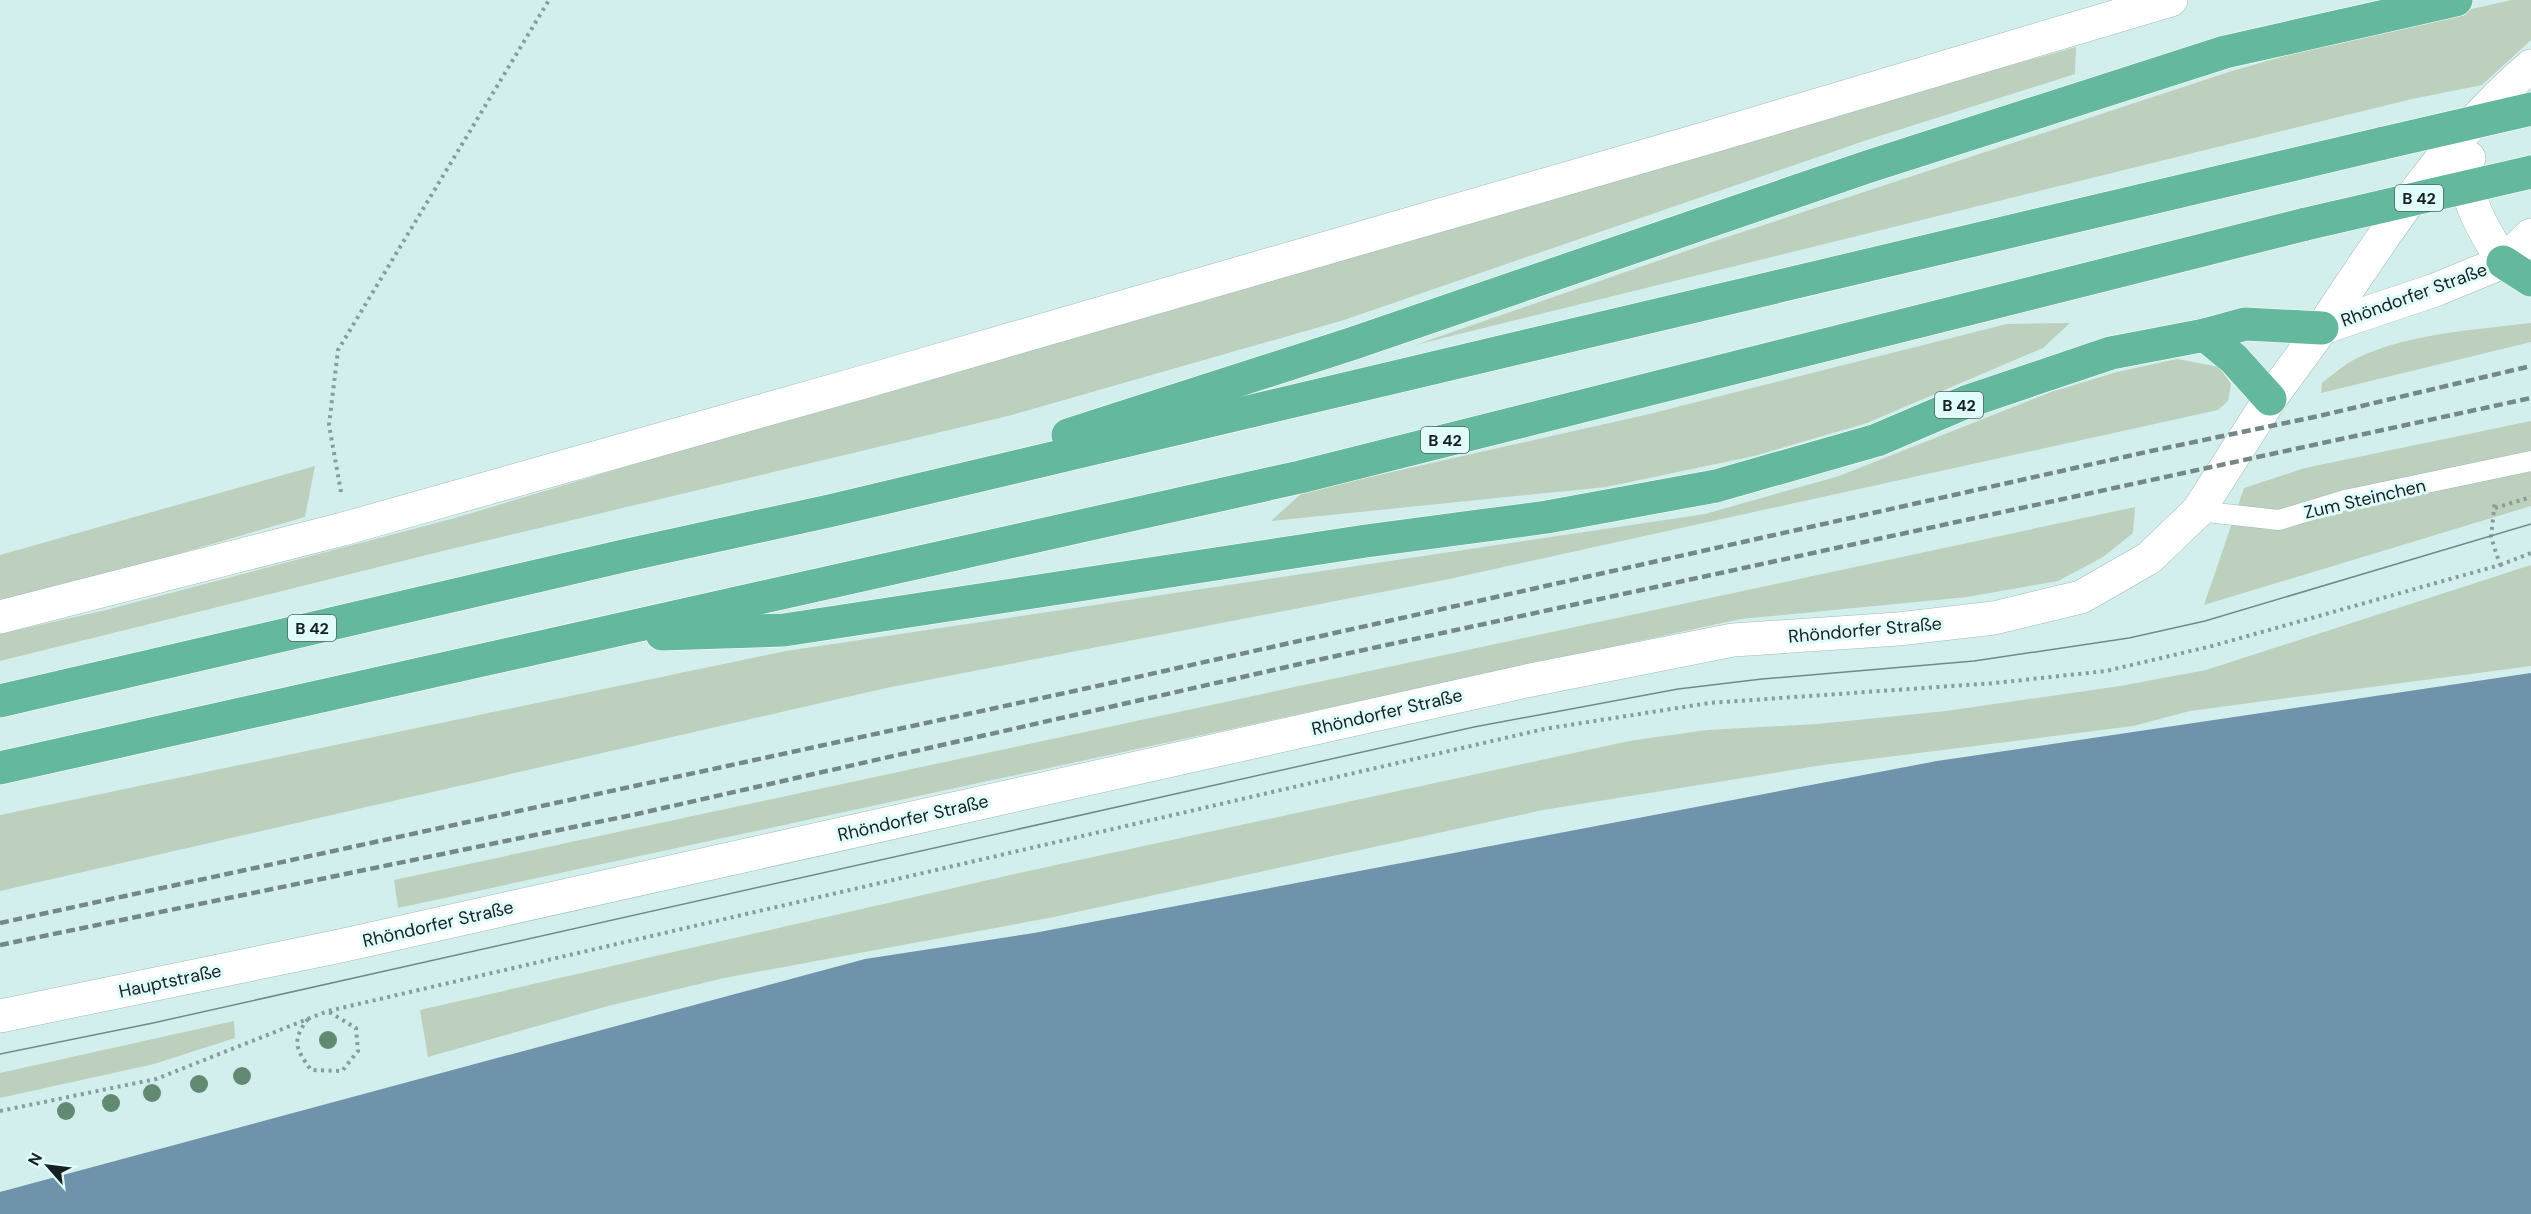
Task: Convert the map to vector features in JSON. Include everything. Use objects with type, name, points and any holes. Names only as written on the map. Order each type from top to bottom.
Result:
[{"type":"highway","points":[[829,511],[1340,348],[1856,171],[2225,52],[2456,0]]},
{"type":"highway","name":"B 42","points":[[0,701],[600,561],[829,511],[2531,109]]},
{"type":"highway","name":"B 42","points":[[0,768],[1300,477],[2306,224],[2531,172]]},
{"type":"highway","points":[[2503,262],[2531,280]]},
{"type":"highway","name":"B 42","points":[[579,637],[784,630],[1366,541],[1547,517],[1705,488],[1877,440],[1966,402],[2110,353],[2205,335],[2245,324],[2322,328]]},
{"type":"highway","points":[[2205,335],[2234,359],[2270,399]]},
{"type":"street","points":[[0,617],[343,529],[867,381],[1710,137],[2171,0]]},
{"type":"street","name":"Rhöndorfer Straße","points":[[340,946],[1560,675],[1733,640],[1898,629],[2005,615],[2081,597],[2149,558],[2198,511],[2270,399],[2322,328],[2391,225],[2493,98],[2531,66]]},
{"type":"street","points":[[2493,98],[2465,168],[2475,213],[2503,262]]},
{"type":"street","name":"Rhöndorfer Straße","points":[[2322,328],[2435,290],[2503,262],[2531,235]]},
{"type":"street","name":"Hauptstraße","points":[[0,1016],[340,946]]},
{"type":"lane","name":"Zum Steinchen","points":[[2198,511],[2279,520],[2345,500],[2531,461]]},
{"type":"path","points":[[343,529],[343,506],[329,425],[338,350],[549,0]]},
{"type":"path","points":[[2493,470],[2495,508],[2491,537],[2500,565]]},
{"type":"path","points":[[2495,508],[2531,497]]},
{"type":"path","points":[[0,1111],[156,1079],[328,1011],[1544,729],[1709,704],[1995,683],[2106,671],[2212,646],[2500,565],[2531,554]]},
{"type":"path","points":[[309,1018],[298,1032],[297,1050],[311,1070],[342,1071],[358,1051],[356,1028],[328,1011]]},
{"type":"green space","points":[[2512,0],[2531,0],[2531,40],[2482,85],[2412,99],[1415,345],[1715,241],[2232,71],[2364,33]]},
{"type":"green space","points":[[2076,47],[2075,74],[1867,140],[1344,320],[1012,415],[451,549],[0,661],[0,634],[106,610],[455,518],[1212,291]]},
{"type":"green space","points":[[2070,323],[2043,348],[1867,423],[1754,456],[1606,487],[1271,521],[1303,492],[1645,415],[2007,324]]},
{"type":"green space","points":[[2531,323],[2531,342],[2321,393],[2322,383],[2348,363],[2368,353],[2413,339]]},
{"type":"green space","points":[[2177,359],[2219,367],[2231,384],[2228,401],[2218,410],[1449,579],[886,688],[0,891],[0,815],[786,651],[1705,514],[1839,476],[2051,392],[2117,372]]},
{"type":"green space","points":[[2531,421],[2531,506],[2204,605],[2244,488],[2305,468]]},
{"type":"green space","points":[[315,466],[305,517],[64,587],[0,602],[0,555]]},
{"type":"green space","points":[[2135,507],[2133,533],[2103,557],[2058,581],[1967,597],[1741,619],[398,908],[394,880]]},
{"type":"green space","points":[[2531,565],[2531,666],[2190,711],[2133,726],[1823,765],[1543,810],[1054,917],[724,978],[608,1006],[428,1057],[420,1010],[1019,873],[1629,741],[1707,730],[1817,724],[1946,711],[2120,686],[2206,670]]},
{"type":"green space","points":[[234,1021],[235,1038],[154,1064],[0,1098],[0,1073]]},
{"type":"water","points":[[2531,673],[2531,1214],[0,1214],[0,1192],[865,959],[1034,933],[1937,761]]},
{"type":"tram line","points":[[0,1054],[153,1023],[1474,727],[1678,689],[1762,679],[1974,661],[2129,638],[2205,621],[2531,524]]},
{"type":"railway","points":[[0,923],[1088,688],[2151,451],[2319,416],[2531,366]]},
{"type":"railway","points":[[0,945],[637,814],[1322,659],[2531,398]]}]
